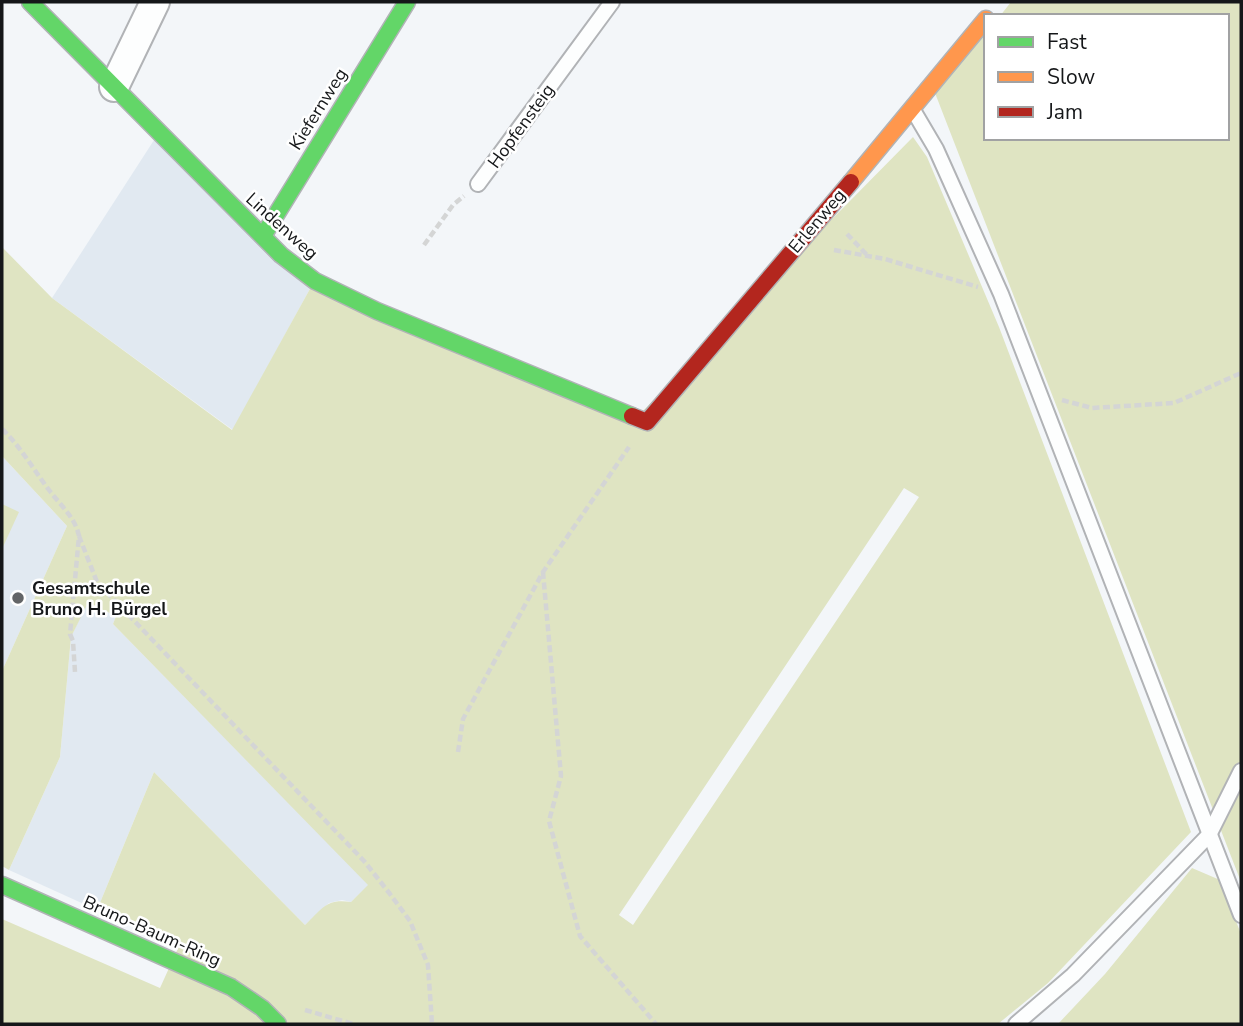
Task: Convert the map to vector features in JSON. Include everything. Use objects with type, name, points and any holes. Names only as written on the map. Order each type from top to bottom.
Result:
[{"type":"street","name":"Lindenweg","points":[[30,2],[281,255],[315,281],[377,311],[647,422]]},
{"type":"street","points":[[114,87],[155,2]]},
{"type":"street","name":"Kiefernweg","points":[[263,236],[407,2]]},
{"type":"street","name":"Erlenweg","points":[[647,422],[913,109],[984,21]]},
{"type":"street","name":"Bruno-Baum-Ring","points":[[2,885],[231,988],[254,1000],[274,1019]]},
{"type":"lane","name":"Hopfensteig","points":[[478,184],[612,2]]},
{"type":"lane","points":[[913,109],[936,149],[1001,294],[1241,915]]},
{"type":"lane","points":[[1016,1024],[1073,975],[1209,835],[1241,771]]},
{"type":"path","name":"Hopfensteig","points":[[424,245],[453,205],[478,184]]},
{"type":"path","points":[[795,247],[842,251],[885,259],[1001,294]]},
{"type":"path","points":[[1041,394],[1092,408],[1174,403],[1241,373]]},
{"type":"path","points":[[458,752],[463,719],[543,572],[647,422]]},
{"type":"path","points":[[2,429],[19,445],[49,490],[76,523],[97,582],[364,861],[410,921],[428,965],[432,1024]]},
{"type":"path","points":[[75,672],[73,641],[69,634],[79,536]]},
{"type":"path","points":[[543,572],[561,776],[549,821],[580,936],[656,1024]]},
{"type":"path","points":[[274,1019],[283,1009],[300,1009],[353,1024]]},
{"type":"shaded area","points":[[156,137],[311,287],[233,430],[52,298]]},
{"type":"shaded area","name":"Gesamtschule Bruno H. Bürgel","points":[[2,456],[67,526],[2,671]]},
{"type":"shaded area","points":[[87,603],[116,616],[113,624],[369,885],[351,902],[342,900],[329,903],[305,925],[154,772],[97,910],[9,870],[60,757],[71,637]]},
{"type":"green space","points":[[1011,2],[1241,2],[1241,882],[935,93],[984,34],[984,140],[1229,140],[1229,14],[1002,14]]},
{"type":"green space","points":[[913,137],[927,157],[999,327],[1191,832],[1048,983],[998,1024],[2,1024],[2,919],[160,988],[179,946],[97,910],[154,772],[305,925],[325,906],[336,902],[351,902],[368,885],[113,624],[116,616],[88,603],[71,637],[60,757],[9,870],[2,866],[2,671],[67,526],[2,456],[2,247],[52,298],[232,430],[311,287],[630,424]],"holes":[[[904,488],[919,497],[633,925],[619,915]]]},
{"type":"green space","points":[[2,504],[19,512],[2,549]]},
{"type":"green space","points":[[1192,868],[1220,880],[1241,934],[1241,1024],[1058,1024],[1105,974]]},
{"type":"traffic: fast","points":[[30,2],[281,255],[315,281],[377,311],[632,416]]},
{"type":"traffic: fast","points":[[263,236],[407,2]]},
{"type":"traffic: fast","points":[[2,885],[231,987],[262,1008],[278,1024]]},
{"type":"traffic: slow","points":[[851,182],[984,21]]},
{"type":"traffic: jam","points":[[632,416],[647,422],[851,182]]},
{"type":"place","name":"Gesamtschule Bruno H. Bürgel","points":[[18,598]]}]
